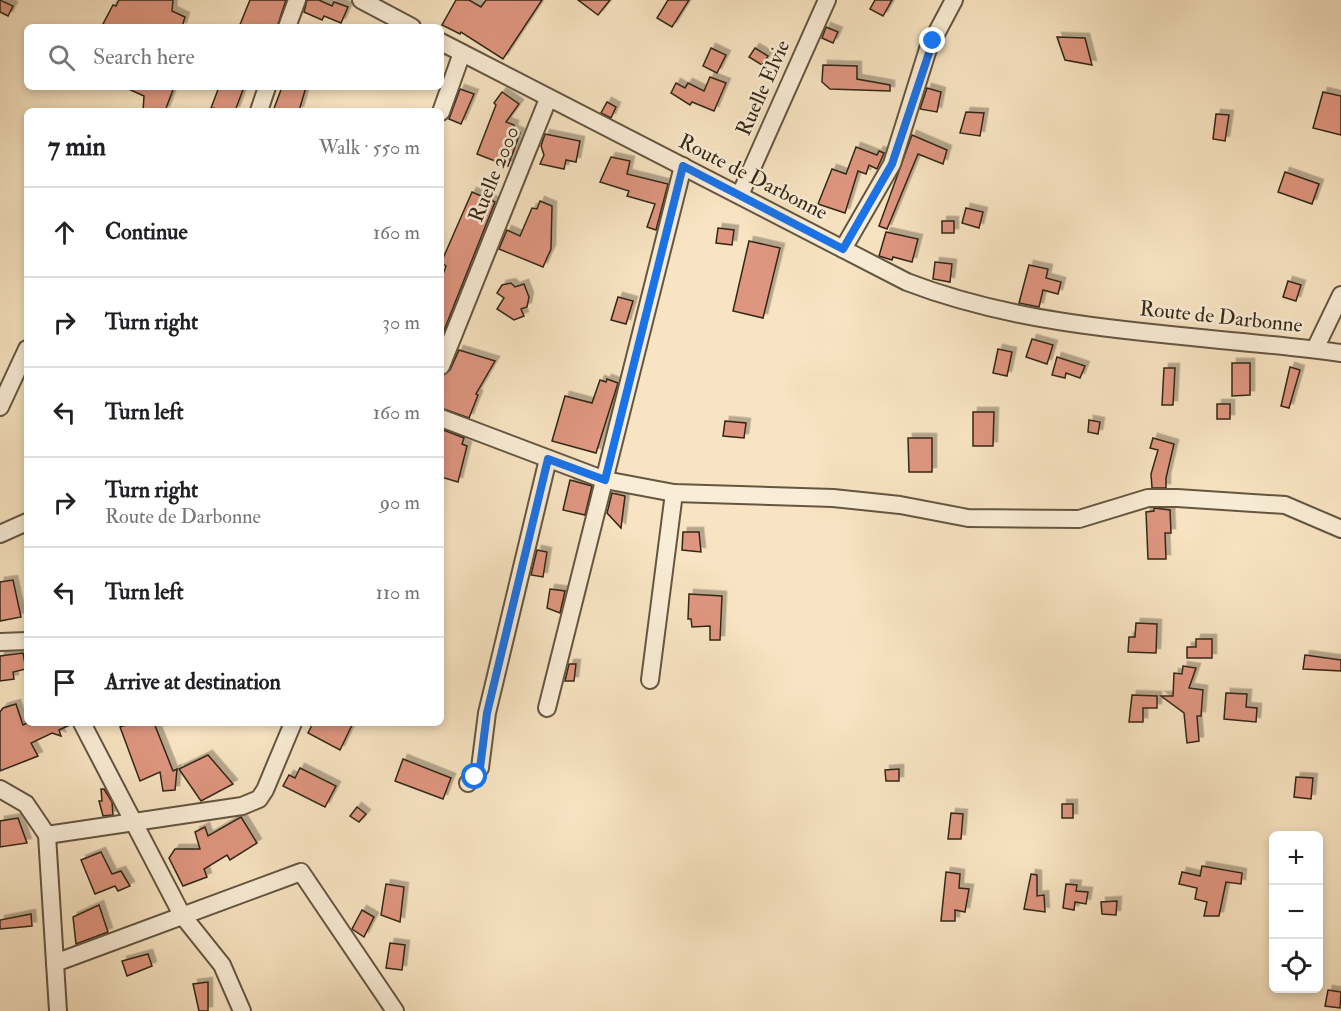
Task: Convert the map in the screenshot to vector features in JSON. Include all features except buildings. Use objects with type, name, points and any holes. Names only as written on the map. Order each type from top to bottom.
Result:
[{"type":"street","points":[[288,24],[297,0]]},
{"type":"street","points":[[361,0],[406,24]]},
{"type":"street","name":"Ruelle Elvie","points":[[740,195],[827,0]]},
{"type":"street","points":[[843,249],[892,164],[928,50],[954,0]]},
{"type":"street","name":"Route de Darbonne","points":[[444,44],[907,282],[946,297],[1027,317],[1341,352]]},
{"type":"street","points":[[442,108],[462,53]]},
{"type":"street","points":[[260,108],[266,90]]},
{"type":"street","name":"Ruelle 2000","points":[[444,359],[548,99]]},
{"type":"street","points":[[547,708],[683,166]]},
{"type":"street","points":[[1315,349],[1341,295]]},
{"type":"street","points":[[0,407],[24,356]]},
{"type":"street","points":[[444,419],[605,480],[674,494],[833,498],[980,518],[1078,519],[1148,498],[1177,498],[1285,505],[1341,529]]},
{"type":"street","points":[[468,783],[480,768],[487,713],[548,459]]},
{"type":"street","points":[[650,680],[674,494]]},
{"type":"street","points":[[0,534],[24,523]]},
{"type":"street","points":[[0,642],[24,641]]},
{"type":"street","points":[[84,726],[182,915],[222,965],[242,1011]]},
{"type":"street","points":[[47,836],[242,806],[259,799],[292,726]]},
{"type":"street","points":[[0,789],[26,804],[47,836],[58,1011]]},
{"type":"street","points":[[55,963],[301,873],[395,1011]]},
{"type":"route","points":[[475,777],[480,768],[482,738],[487,713],[548,459],[605,480],[683,166],[843,249],[892,164],[928,50],[933,41]]}]
